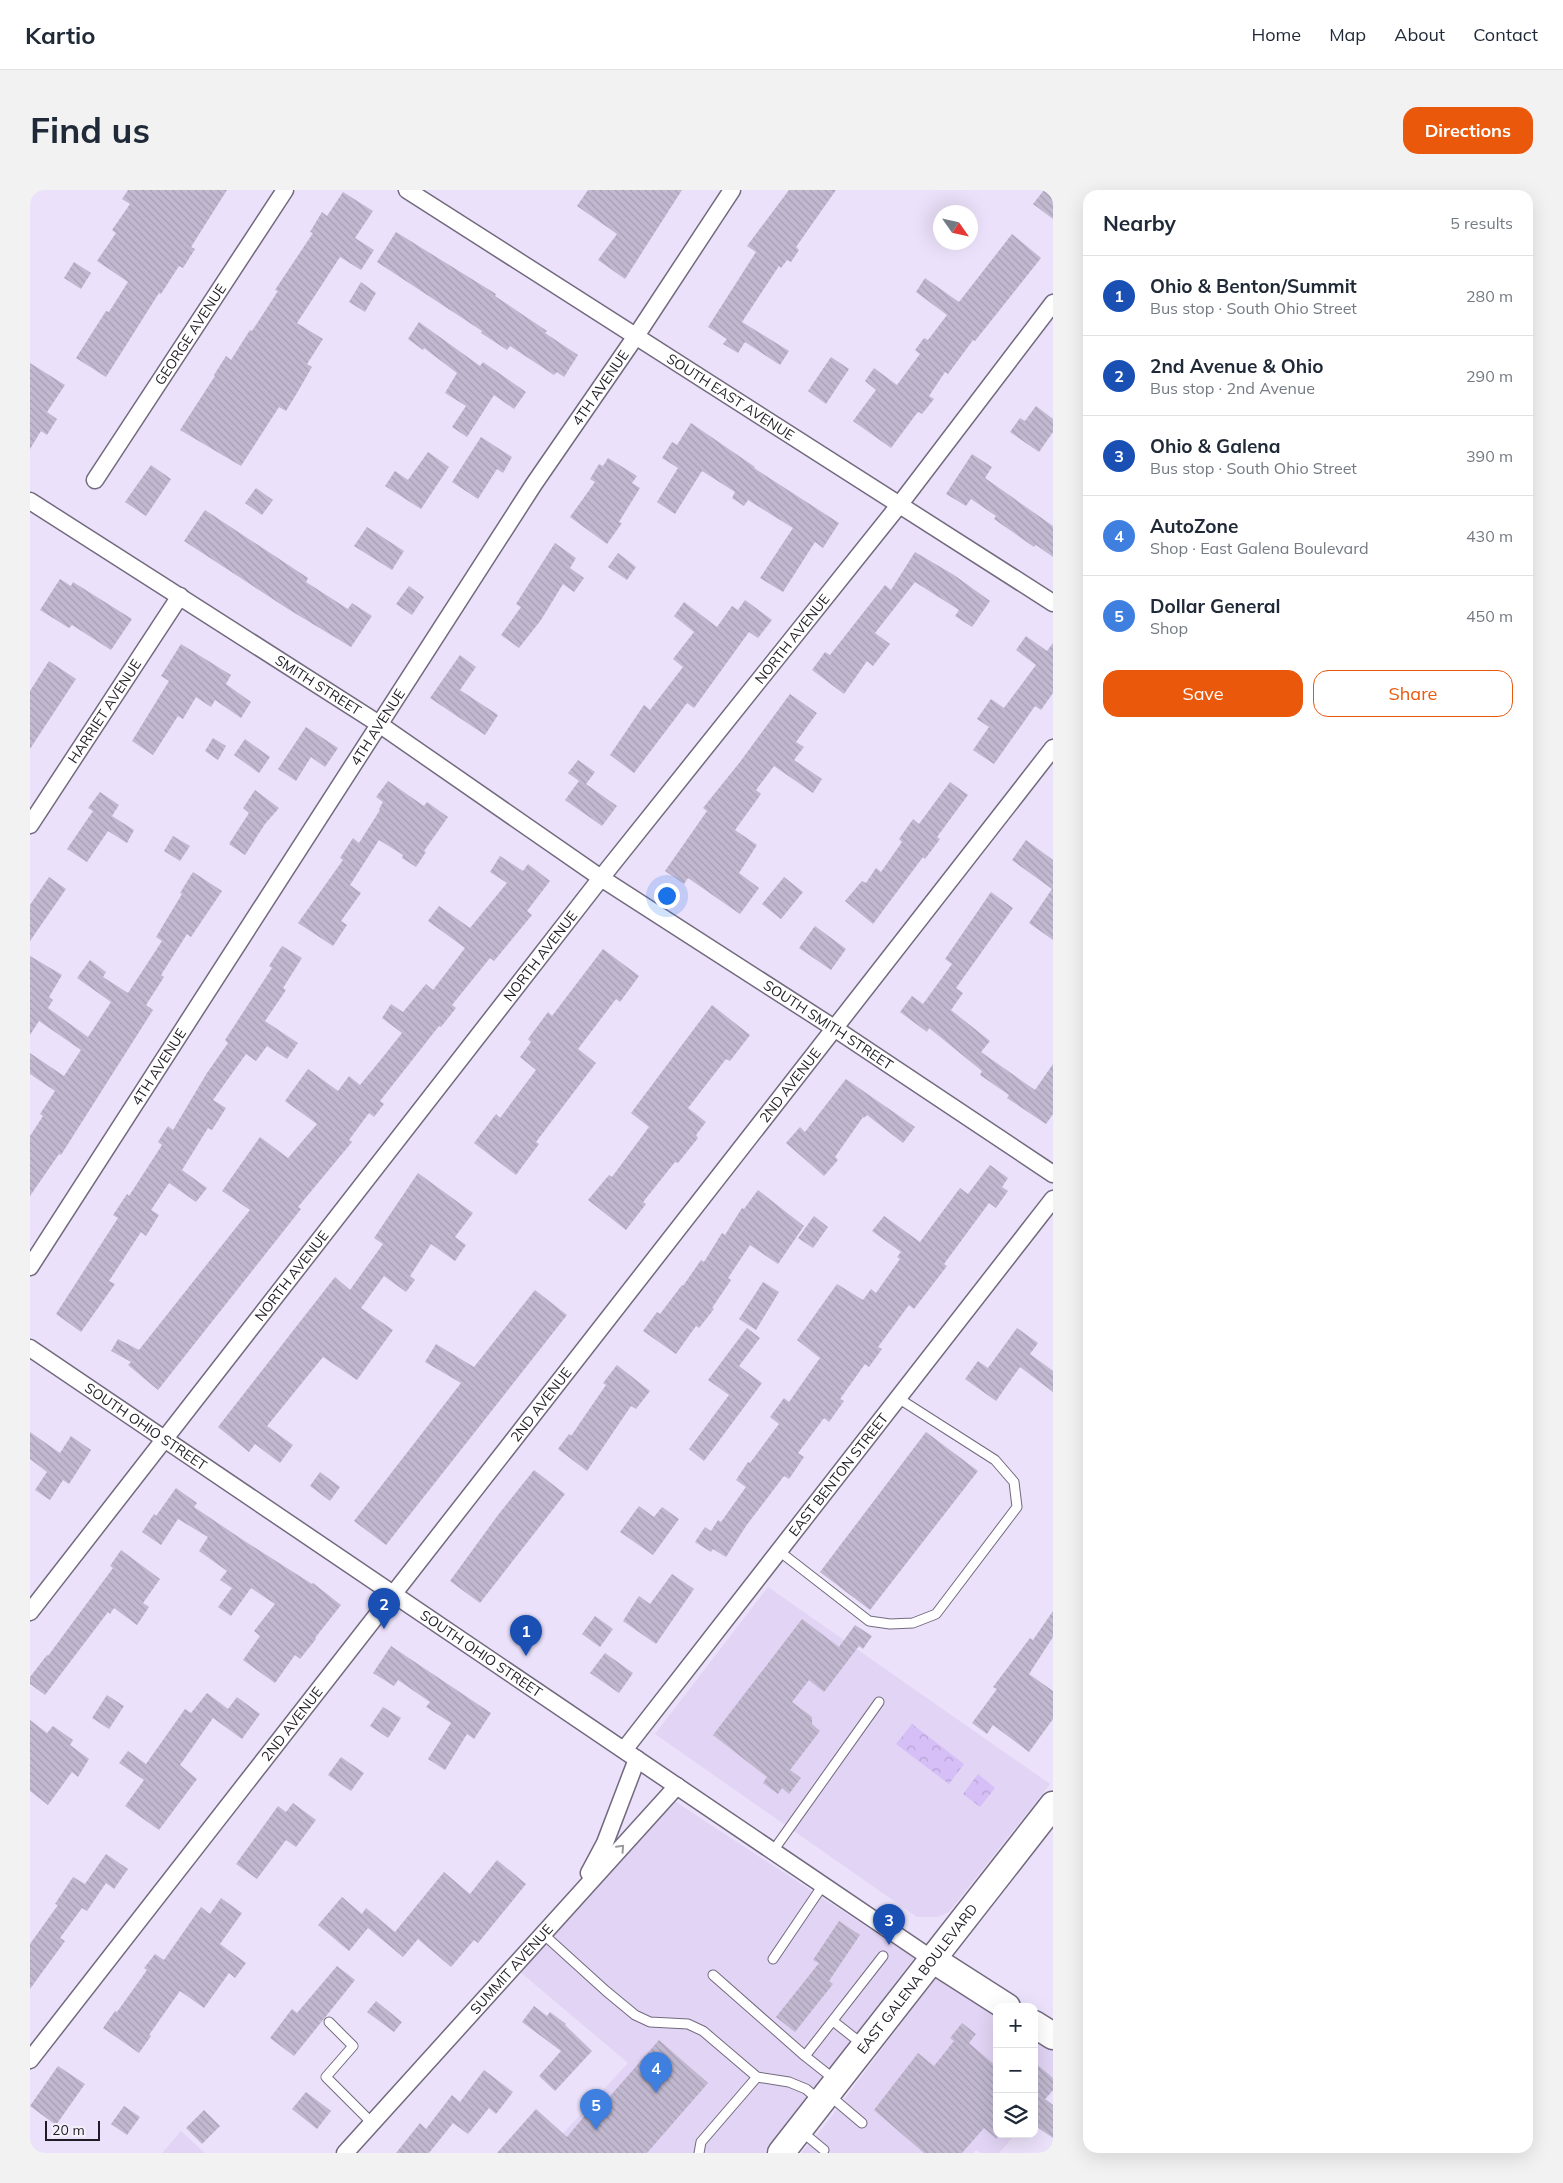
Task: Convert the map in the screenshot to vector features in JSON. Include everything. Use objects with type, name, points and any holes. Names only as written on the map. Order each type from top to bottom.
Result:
[{"type":"main road","name":"EAST GALENA BOULEVARD","points":[[781,2153],[1053,1805]]},
{"type":"main road","points":[[932,1959],[1001,2003]]},
{"type":"main road","points":[[1038,2027],[1053,2036]]},
{"type":"street","name":"GEORGE AVENUE","points":[[95,480],[285,190]]},
{"type":"street","name":"SOUTH EAST AVENUE","points":[[406,190],[1053,603]]},
{"type":"street","name":"4TH AVENUE","points":[[30,1267],[534,484],[636,336],[732,190]]},
{"type":"street","name":"NORTH AVENUE","points":[[30,1612],[601,878],[900,504],[1053,303]]},
{"type":"street","name":"SMITH STREET","points":[[30,501],[379,724],[601,878]]},
{"type":"street","name":"HARRIET AVENUE","points":[[30,825],[180,596]]},
{"type":"street","name":"2ND AVENUE","points":[[30,2060],[1053,748]]},
{"type":"street","name":"SOUTH SMITH STREET","points":[[601,878],[834,1028],[1053,1174]]},
{"type":"street","name":"EAST BENTON STREET","points":[[564,1909],[595,1864],[630,1754],[779,1551],[1053,1199]]},
{"type":"street","name":"SOUTH OHIO STREET","points":[[30,1348],[932,1959]]},
{"type":"street","name":"SUMMIT AVENUE","points":[[345,2153],[677,1786]]},
{"type":"lane","points":[[779,1551],[869,1621],[890,1624],[913,1623],[936,1614],[1017,1507],[1014,1482],[995,1460],[898,1398]]},
{"type":"lane","points":[[773,1851],[879,1702]]},
{"type":"lane","points":[[773,1959],[823,1885]]},
{"type":"lane","points":[[542,1933],[635,2015],[650,2022],[688,2024],[702,2031],[757,2077],[790,2082],[806,2089],[828,2092]]},
{"type":"lane","points":[[805,2056],[883,1956]]},
{"type":"lane","points":[[713,1976],[805,2056],[828,2092],[862,2123]]},
{"type":"lane","points":[[833,2021],[865,2045]]},
{"type":"lane","points":[[329,2022],[353,2046],[326,2077],[372,2123]]},
{"type":"lane","points":[[699,2153],[701,2142],[757,2077]]},
{"type":"lane","points":[[800,2129],[824,2150]]},
{"type":"shaded area","points":[[768,1587],[1050,1784],[949,1912],[938,1917],[917,1917],[655,1734]]},
{"type":"shaded area","points":[[673,1800],[914,1958],[765,2153],[545,2153],[628,2063],[519,1971]]},
{"type":"shaded area","points":[[939,1973],[993,2009],[993,2138],[1012,2138],[999,2153],[982,2153],[976,2150],[973,2153],[801,2153],[822,2129]]},
{"type":"shaded area","points":[[1038,2040],[1053,2049],[1053,2091],[1038,2108]]},
{"type":"shaded area","points":[[181,2131],[205,2153],[162,2153]]},
{"type":"green space","points":[[912,1724],[964,1764],[949,1784],[896,1744]]},
{"type":"green space","points":[[978,1774],[995,1788],[980,1807],[963,1794]]},
{"type":"building","points":[[128,190],[227,190],[191,247],[195,249],[183,268],[179,266],[161,294],[159,293],[106,377],[76,358],[106,311],[109,312],[128,282],[97,261],[116,233],[112,230],[130,204],[122,199]]},
{"type":"building","points":[[588,190],[682,190],[625,279],[598,260],[617,234],[577,206]]},
{"type":"building","points":[[789,190],[836,190],[796,247],[799,250],[791,262],[787,260],[781,268],[779,266],[742,322],[789,351],[780,365],[745,342],[738,353],[723,344],[727,339],[708,327],[756,252],[747,246]]},
{"type":"building","points":[[1044,190],[1053,190],[1053,219],[1033,204]]},
{"type":"building","points":[[343,192],[373,211],[355,238],[374,250],[361,270],[340,257],[297,323],[323,339],[307,364],[312,367],[286,411],[279,407],[241,466],[180,430],[226,356],[231,360],[250,330],[252,331],[278,291],[275,290],[313,233],[310,232],[322,212],[327,216]]},
{"type":"building","points":[[396,232],[496,294],[495,296],[547,331],[545,333],[578,355],[564,377],[557,372],[554,375],[510,346],[507,350],[481,333],[482,331],[377,262]]},
{"type":"building","points":[[1012,234],[1041,258],[975,341],[973,340],[948,374],[945,372],[929,396],[934,399],[922,414],[917,413],[891,448],[853,421],[876,390],[865,381],[874,368],[897,385],[920,354],[915,350],[924,338],[928,340],[947,315],[916,292],[925,278],[959,302]]},
{"type":"building","points":[[74,262],[91,273],[81,289],[64,278]]},
{"type":"building","points":[[361,282],[376,293],[365,312],[349,302]]},
{"type":"building","points":[[419,322],[480,366],[483,362],[526,392],[514,409],[494,395],[467,437],[452,427],[466,406],[445,393],[457,373],[424,348],[423,350],[408,339]]},
{"type":"building","points":[[831,357],[849,369],[826,404],[808,391]]},
{"type":"building","points":[[30,363],[65,385],[47,412],[57,419],[47,435],[41,431],[30,449]]},
{"type":"building","points":[[1036,406],[1053,419],[1053,432],[1039,452],[1010,432],[1020,418],[1025,421]]},
{"type":"building","points":[[691,423],[754,468],[839,523],[823,548],[815,542],[783,592],[760,578],[793,528],[748,500],[744,506],[732,498],[735,492],[702,471],[675,514],[657,502],[678,468],[662,458],[672,442],[677,445]]},
{"type":"building","points":[[481,437],[512,457],[503,473],[497,469],[478,499],[452,482]]},
{"type":"building","points":[[428,452],[449,467],[421,509],[385,486],[395,471],[408,480]]},
{"type":"building","points":[[972,454],[992,467],[985,478],[1053,526],[1053,557],[1036,545],[1034,547],[994,519],[996,516],[971,499],[966,506],[946,494]]},
{"type":"building","points":[[608,458],[637,476],[632,483],[640,488],[619,522],[622,523],[607,544],[570,517],[595,482],[590,479],[599,464],[603,466]]},
{"type":"building","points":[[151,465],[171,479],[146,516],[125,502]]},
{"type":"building","points":[[256,488],[273,500],[262,515],[245,503]]},
{"type":"building","points":[[205,510],[308,578],[306,582],[348,609],[352,603],[372,616],[351,647],[288,609],[184,541]]},
{"type":"building","points":[[367,527],[404,551],[392,570],[354,546]]},
{"type":"building","points":[[555,543],[576,558],[570,568],[584,578],[574,592],[563,584],[541,620],[519,648],[501,635],[521,607],[516,604]]},
{"type":"building","points":[[915,552],[954,575],[990,601],[972,627],[955,616],[959,610],[915,582],[875,633],[890,644],[873,666],[867,661],[844,694],[812,670],[825,652],[830,655],[885,585],[891,590]]},
{"type":"building","points":[[618,553],[636,567],[627,580],[608,567]]},
{"type":"building","points":[[60,579],[71,586],[73,582],[132,619],[111,650],[72,625],[69,628],[40,610]]},
{"type":"building","points":[[409,586],[424,597],[412,615],[396,604]]},
{"type":"building","points":[[745,600],[772,620],[758,638],[749,632],[694,708],[687,703],[634,773],[610,755],[644,705],[650,710],[683,667],[673,659],[694,632],[674,616],[684,602],[717,627],[732,606],[738,610]]},
{"type":"building","points":[[1026,636],[1047,651],[1053,643],[1053,693],[1041,710],[1035,706],[994,764],[973,750],[989,727],[977,719],[991,699],[1004,708],[1036,665],[1016,650]]},
{"type":"building","points":[[181,644],[231,675],[226,684],[251,702],[241,718],[215,700],[211,707],[196,697],[183,719],[178,716],[153,755],[132,741],[169,681],[161,676]]},
{"type":"building","points":[[460,655],[476,667],[460,690],[498,715],[485,735],[430,698]]},
{"type":"building","points":[[49,661],[76,679],[30,749],[30,691]]},
{"type":"building","points":[[790,694],[817,713],[796,742],[804,747],[794,760],[822,779],[813,793],[774,766],[756,790],[761,794],[735,830],[757,845],[739,873],[759,888],[740,914],[688,878],[684,884],[665,871],[707,811],[703,808],[740,762]]},
{"type":"building","points":[[306,727],[338,748],[325,767],[311,757],[296,781],[278,769]]},
{"type":"building","points":[[213,738],[226,746],[218,760],[205,751]]},
{"type":"building","points":[[245,739],[270,757],[259,773],[234,755]]},
{"type":"building","points":[[578,760],[595,772],[586,784],[617,806],[602,826],[565,800],[579,781],[568,773]]},
{"type":"building","points":[[388,781],[424,806],[427,802],[448,817],[424,851],[426,852],[416,867],[402,858],[403,855],[379,840],[350,885],[361,893],[341,921],[347,925],[333,946],[298,923],[343,860],[340,858],[353,838],[359,843],[380,810],[383,802],[376,797]]},
{"type":"building","points":[[950,782],[968,795],[937,837],[940,839],[925,859],[923,857],[873,924],[845,901],[862,881],[866,883],[876,868],[881,872],[902,842],[899,839],[913,819],[919,824]]},
{"type":"building","points":[[255,790],[279,808],[265,824],[245,855],[229,844],[249,813],[243,808]]},
{"type":"building","points":[[100,792],[119,805],[112,816],[134,830],[127,843],[108,831],[87,862],[67,849],[93,811],[88,808]]},
{"type":"building","points":[[173,836],[190,846],[180,861],[164,851]]},
{"type":"building","points":[[1026,840],[1053,860],[1053,940],[1029,923],[1052,889],[1012,860]]},
{"type":"building","points":[[500,856],[523,871],[528,864],[550,881],[527,911],[532,915],[494,961],[490,958],[452,1005],[456,1008],[441,1027],[439,1026],[380,1101],[384,1104],[374,1117],[369,1113],[349,1140],[352,1142],[298,1207],[301,1209],[158,1390],[128,1365],[131,1362],[111,1351],[118,1339],[139,1350],[250,1210],[222,1191],[260,1137],[288,1158],[317,1124],[285,1101],[308,1069],[338,1091],[349,1076],[360,1085],[402,1033],[382,1018],[391,1004],[403,1012],[426,984],[433,990],[465,948],[428,921],[439,906],[470,928],[507,883],[490,872]]},
{"type":"building","points":[[193,872],[222,891],[191,937],[187,934],[161,975],[164,977],[146,1005],[153,1010],[61,1155],[59,1154],[30,1196],[30,1136],[43,1116],[40,1114],[55,1091],[30,1074],[30,1053],[64,1076],[81,1050],[39,1021],[30,1035],[30,956],[62,975],[49,997],[53,1000],[48,1008],[88,1037],[111,1002],[77,978],[90,960],[106,972],[103,977],[128,993],[162,941],[156,937]]},
{"type":"building","points":[[49,877],[66,889],[30,941],[30,905]]},
{"type":"building","points":[[784,877],[803,892],[781,919],[762,904]]},
{"type":"building","points":[[991,892],[1013,908],[956,988],[963,993],[951,1010],[990,1041],[981,1052],[1035,1090],[1053,1064],[1053,1114],[1046,1124],[1007,1098],[1009,1095],[980,1075],[982,1071],[929,1028],[927,1032],[900,1012],[912,996],[923,1004],[952,964],[945,959]]},
{"type":"building","points":[[815,926],[846,949],[831,970],[799,948]]},
{"type":"building","points":[[282,946],[302,958],[283,988],[286,990],[265,1021],[298,1043],[287,1059],[267,1046],[256,1061],[246,1054],[213,1100],[226,1108],[212,1130],[208,1128],[182,1170],[207,1188],[196,1202],[169,1183],[151,1210],[159,1215],[146,1236],[141,1232],[109,1281],[115,1284],[81,1332],[56,1314],[118,1218],[113,1215],[127,1194],[129,1196],[162,1145],[158,1142],[168,1126],[173,1130],[207,1073],[228,1043],[225,1040],[272,968],[269,966]]},
{"type":"building","points":[[603,949],[639,976],[620,1002],[616,999],[578,1049],[596,1063],[536,1142],[539,1144],[516,1175],[474,1143],[496,1114],[500,1118],[536,1070],[520,1057],[531,1042],[528,1039],[548,1012],[552,1016]]},
{"type":"building","points":[[712,1005],[750,1035],[730,1061],[726,1059],[688,1108],[706,1122],[696,1135],[698,1138],[678,1163],[675,1162],[643,1202],[646,1204],[626,1230],[588,1200],[609,1175],[612,1177],[649,1127],[631,1113]]},
{"type":"building","points":[[846,1079],[915,1127],[903,1143],[867,1115],[863,1117],[835,1157],[838,1160],[824,1176],[786,1143],[800,1127],[805,1132]]},
{"type":"building","points":[[990,1165],[1008,1178],[1002,1187],[1008,1191],[996,1208],[989,1203],[944,1264],[947,1266],[914,1309],[909,1305],[878,1347],[882,1349],[869,1367],[865,1364],[840,1399],[844,1401],[829,1422],[824,1418],[798,1453],[804,1457],[789,1479],[784,1476],[746,1526],[726,1557],[713,1549],[711,1552],[695,1542],[705,1527],[711,1531],[718,1520],[721,1522],[746,1487],[736,1480],[779,1424],[770,1417],[784,1398],[789,1402],[820,1358],[797,1340],[837,1284],[863,1300],[871,1289],[876,1293],[900,1259],[897,1257],[901,1252],[872,1231],[884,1216],[920,1242],[960,1188],[968,1194]]},
{"type":"building","points":[[418,1173],[473,1213],[455,1237],[466,1245],[455,1261],[431,1244],[410,1276],[415,1280],[406,1292],[384,1276],[361,1308],[393,1330],[357,1380],[323,1357],[267,1426],[293,1445],[280,1463],[255,1444],[249,1452],[218,1427],[335,1277],[350,1290],[383,1244],[374,1238]]},
{"type":"building","points":[[758,1190],[804,1226],[778,1264],[750,1245],[728,1278],[731,1280],[712,1308],[714,1309],[699,1328],[696,1326],[676,1354],[643,1331],[657,1312],[660,1314],[683,1286],[701,1260],[704,1262],[722,1233],[725,1235],[742,1208],[744,1209]]},
{"type":"building","points":[[814,1216],[828,1227],[813,1248],[798,1238]]},
{"type":"building","points":[[763,1282],[779,1292],[756,1330],[739,1319]]},
{"type":"building","points":[[535,1290],[567,1315],[386,1545],[354,1521],[461,1383],[425,1362],[436,1344],[474,1367]]},
{"type":"building","points":[[747,1328],[760,1338],[739,1366],[762,1383],[704,1461],[689,1449],[729,1395],[708,1380]]},
{"type":"building","points":[[1017,1328],[1038,1343],[1030,1354],[1053,1371],[1053,1392],[1020,1367],[996,1401],[965,1379],[978,1361],[988,1368]]},
{"type":"building","points":[[617,1365],[650,1391],[636,1409],[631,1406],[587,1471],[558,1449],[569,1434],[571,1436],[606,1385],[603,1383]]},
{"type":"building","points":[[30,1432],[60,1453],[71,1436],[91,1450],[69,1484],[63,1480],[50,1500],[35,1490],[47,1472],[30,1459]]},
{"type":"building","points":[[926,1432],[978,1471],[870,1610],[820,1572]]},
{"type":"building","points":[[534,1470],[565,1494],[480,1603],[450,1581],[498,1515]]},
{"type":"building","points":[[320,1472],[340,1487],[330,1501],[310,1486]]},
{"type":"building","points":[[176,1488],[197,1503],[194,1507],[246,1542],[313,1583],[341,1605],[300,1659],[295,1655],[275,1683],[243,1660],[260,1636],[254,1631],[275,1604],[251,1588],[231,1616],[218,1607],[232,1588],[220,1580],[227,1571],[199,1551],[208,1537],[178,1519],[161,1545],[142,1532],[154,1514],[156,1516]]},
{"type":"building","points":[[639,1506],[654,1517],[662,1507],[679,1519],[653,1555],[620,1532]]},
{"type":"building","points":[[121,1550],[160,1579],[143,1603],[149,1607],[137,1625],[114,1608],[110,1614],[108,1612],[45,1695],[30,1684],[30,1677],[48,1656],[113,1568],[110,1566]]},
{"type":"building","points":[[672,1574],[694,1589],[656,1644],[623,1621],[639,1596],[650,1604]]},
{"type":"building","points":[[1053,1611],[1053,1637],[1029,1674],[1053,1691],[1053,1719],[1029,1752],[993,1725],[987,1734],[972,1723],[997,1689],[993,1687],[1030,1638],[1033,1640]]},
{"type":"building","points":[[595,1616],[613,1629],[600,1647],[582,1634]]},
{"type":"building","points":[[802,1619],[839,1647],[855,1625],[872,1636],[863,1649],[859,1646],[824,1692],[809,1680],[792,1702],[812,1717],[812,1724],[820,1731],[790,1770],[801,1778],[789,1794],[782,1788],[778,1794],[763,1783],[767,1777],[713,1735]]},
{"type":"building","points":[[391,1646],[491,1713],[474,1739],[467,1734],[445,1770],[428,1759],[451,1723],[426,1707],[430,1702],[398,1680],[394,1686],[373,1673]]},
{"type":"building","points":[[605,1653],[633,1673],[619,1693],[590,1673]]},
{"type":"building","points":[[207,1693],[228,1709],[237,1697],[260,1714],[242,1739],[213,1718],[180,1765],[197,1779],[159,1830],[125,1806],[144,1780],[119,1763],[128,1751],[146,1764],[185,1709],[191,1713]]},
{"type":"building","points":[[107,1695],[124,1706],[109,1729],[92,1718]]},
{"type":"building","points":[[383,1707],[401,1718],[388,1738],[370,1726]]},
{"type":"building","points":[[30,1720],[47,1733],[53,1726],[73,1740],[70,1745],[89,1759],[78,1777],[72,1772],[48,1805],[30,1791]]},
{"type":"building","points":[[341,1757],[364,1773],[351,1791],[328,1775]]},
{"type":"building","points":[[293,1803],[316,1820],[296,1847],[286,1840],[257,1879],[236,1864],[278,1806],[286,1812]]},
{"type":"building","points":[[106,1854],[128,1869],[114,1889],[106,1883],[87,1911],[82,1908],[60,1938],[65,1941],[30,1989],[30,1944],[58,1905],[55,1904],[73,1877],[85,1884]]},
{"type":"building","points":[[497,1860],[526,1884],[478,1943],[474,1940],[451,1967],[418,1939],[403,1957],[368,1928],[349,1951],[318,1925],[342,1897],[362,1914],[366,1908],[395,1932],[444,1872],[470,1894]]},
{"type":"building","points":[[221,1898],[242,1913],[220,1944],[246,1963],[235,1978],[229,1973],[204,2008],[180,1991],[149,2035],[151,2036],[139,2053],[103,2028],[147,1970],[144,1968],[155,1954],[164,1960],[201,1907],[210,1914]]},
{"type":"building","points":[[839,1921],[860,1935],[829,1981],[833,1984],[795,2032],[776,2017],[819,1963],[813,1960]]},
{"type":"building","points":[[337,1966],[355,1980],[294,2056],[270,2038],[292,2009],[297,2013]]},
{"type":"building","points":[[376,2001],[402,2022],[394,2032],[367,2012]]},
{"type":"building","points":[[534,2006],[547,2016],[550,2012],[566,2024],[592,2051],[555,2091],[539,2076],[561,2051],[522,2022]]},
{"type":"building","points":[[962,2023],[976,2034],[969,2043],[993,2064],[993,2136],[984,2128],[962,2153],[924,2153],[874,2110],[918,2053],[934,2066],[954,2041],[950,2038]]},
{"type":"building","points":[[659,2040],[708,2083],[647,2153],[497,2153],[536,2109],[567,2137],[593,2106],[598,2110]]},
{"type":"building","points":[[1038,2065],[1053,2078],[1053,2090],[1045,2099],[1053,2105],[1053,2138],[1038,2128]]},
{"type":"building","points":[[58,2066],[85,2084],[56,2125],[30,2106]]},
{"type":"building","points":[[484,2070],[513,2092],[496,2114],[489,2108],[468,2134],[453,2123],[429,2153],[396,2153],[420,2123],[426,2129],[452,2095],[460,2102]]},
{"type":"building","points":[[306,2092],[331,2111],[317,2129],[292,2109]]},
{"type":"building","points":[[124,2106],[140,2117],[127,2135],[111,2124]]},
{"type":"building","points":[[204,2110],[220,2126],[202,2144],[186,2128]]},
{"type":"place","name":"2nd Avenue & Ohio","points":[[384,1629]]},
{"type":"place","name":"Ohio & Benton/Summit","points":[[526,1656]]},
{"type":"place","name":"Ohio & Galena","points":[[889,1945]]},
{"type":"place","name":"AutoZone","points":[[656,2093]]},
{"type":"place","name":"Dollar General","points":[[596,2130]]}]
